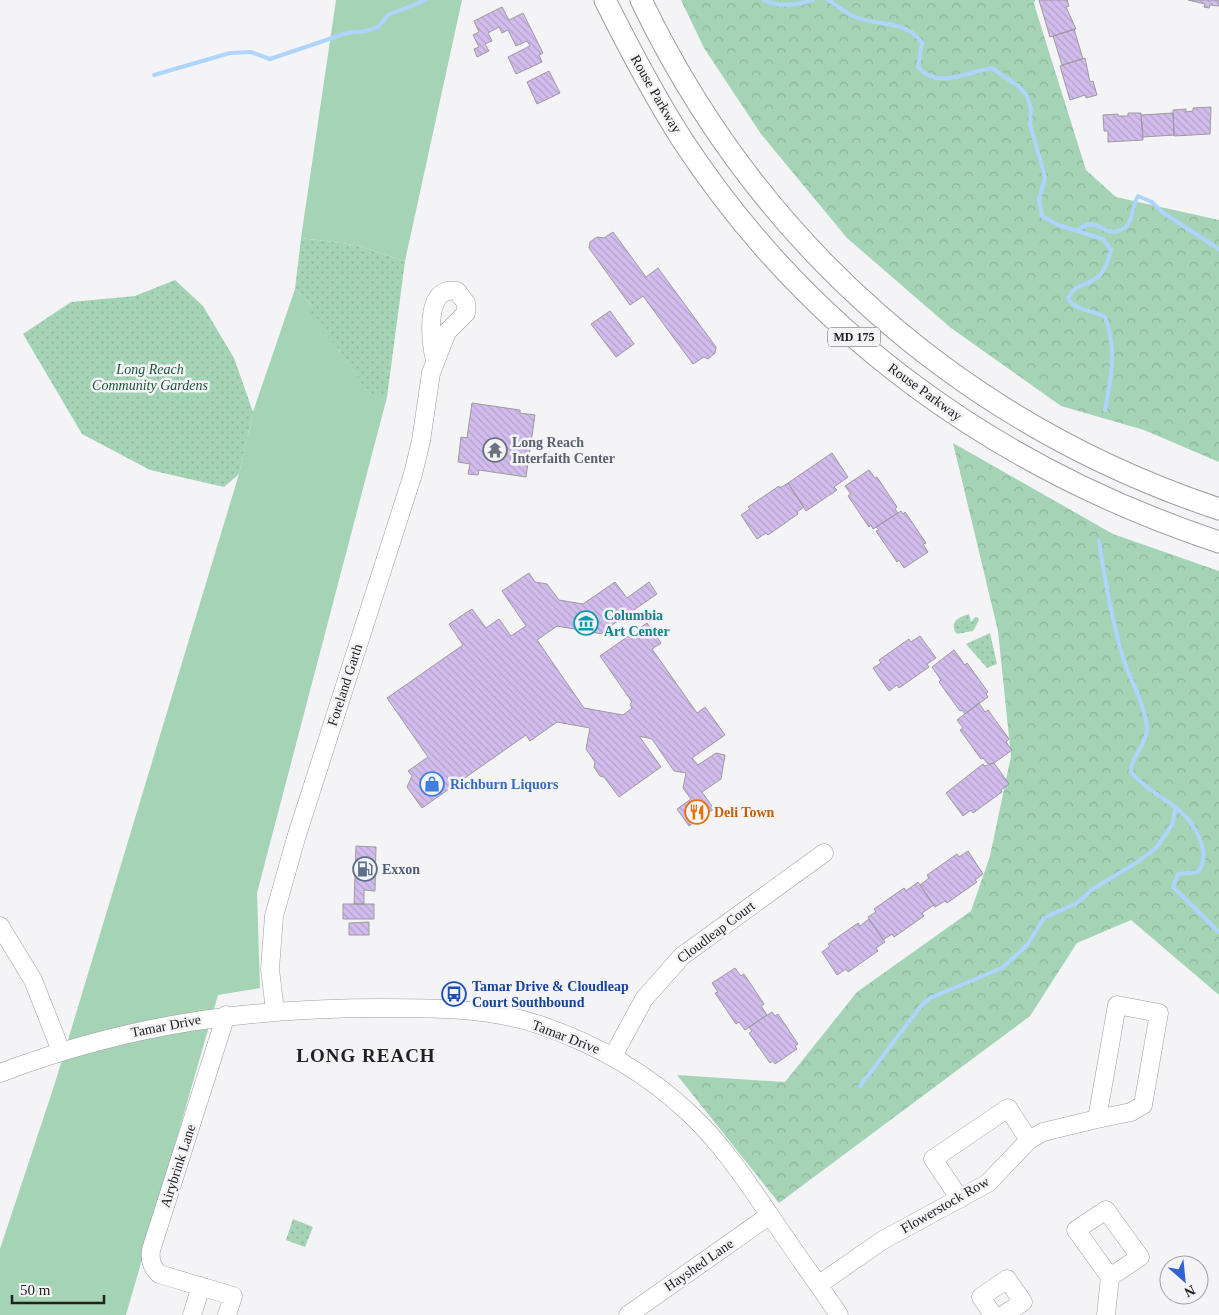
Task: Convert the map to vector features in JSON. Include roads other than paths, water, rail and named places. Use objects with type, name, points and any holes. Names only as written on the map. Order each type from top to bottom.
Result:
[{"type":"main road","name":"Rouse Parkway","points":[[605,0],[656,97],[712,184],[774,260],[841,326],[924,394],[972,426],[1032,462],[1087,491],[1130,510],[1219,542]]},
{"type":"main road","name":"MD 175","points":[[641,0],[684,83],[739,164],[799,238],[864,302],[945,369],[991,401],[1048,435],[1143,480],[1219,508]]},
{"type":"street","name":"Foreland Garth","points":[[275,1012],[270,969],[274,916],[296,838],[413,474],[421,441],[430,373],[435,361]]},
{"type":"street","name":"Cloudleap Court","points":[[613,1056],[644,999],[682,956],[824,853]]},
{"type":"street","points":[[0,926],[33,980],[61,1051]]},
{"type":"street","name":"Flowerstock Row","points":[[818,1285],[883,1240],[988,1183],[1029,1140],[1043,1132],[1131,1112],[1143,1105],[1159,1013],[1117,1005],[1097,1119]]},
{"type":"street","name":"Tamar Drive","points":[[0,1073],[61,1051],[148,1029],[226,1015],[437,1008],[478,1012],[538,1024],[613,1056],[649,1080],[690,1114],[730,1160],[839,1315]]},
{"type":"street","name":"Airybrink Lane","points":[[226,1015],[151,1250],[150,1260],[152,1267],[159,1274],[233,1296],[227,1315]]},
{"type":"street","points":[[960,1198],[933,1159],[1008,1108],[1029,1140]]},
{"type":"street","name":"Hayshed Lane","points":[[628,1315],[770,1215]]},
{"type":"street","points":[[1106,1315],[1110,1277]]},
{"type":"street","points":[[993,1315],[981,1297],[1007,1279],[1023,1302],[1003,1315]]},
{"type":"street","points":[[192,1315],[200,1286]]},
{"type":"waterway","points":[[154,75],[230,53],[251,52],[270,59],[347,33],[366,31],[378,27],[388,15],[426,0]]},
{"type":"waterway","points":[[764,0],[770,3],[788,5],[813,0]]},
{"type":"waterway","points":[[828,0],[855,17],[900,27],[916,36],[922,43],[918,67],[926,74],[934,77],[953,78],[992,68],[1018,86],[1027,96],[1031,109],[1030,124],[1045,177],[1039,200],[1042,216],[1058,225],[1103,239],[1111,250],[1105,267],[1099,276],[1077,287],[1068,299],[1075,306],[1105,317],[1109,328],[1112,364],[1105,410]]},
{"type":"waterway","points":[[1078,230],[1090,225],[1095,225],[1112,232],[1123,229],[1130,221],[1138,196],[1152,202],[1162,212],[1219,249]]},
{"type":"waterway","points":[[1099,541],[1109,601],[1120,646],[1124,661],[1142,704],[1146,722],[1146,735],[1131,772],[1182,814],[1199,837],[1203,855],[1202,864],[1198,872],[1178,874],[1173,887],[1219,932]]},
{"type":"waterway","points":[[860,1086],[920,1007],[930,998],[1002,968],[1028,944],[1044,918],[1077,903],[1093,889],[1136,863],[1156,848],[1172,825],[1176,807]]},
{"type":"place","name":"Long Reach Interfaith Center","points":[[495,450]]},
{"type":"place","name":"Columbia Art Center","points":[[586,623]]},
{"type":"place","name":"Richburn Liquors","points":[[432,784]]},
{"type":"place","name":"Deli Town","points":[[697,812]]},
{"type":"place","name":"Exxon","points":[[365,869]]},
{"type":"place","name":"Tamar Drive & Cloudleap Court Southbound","points":[[454,994]]},
{"type":"district","name":"LONG REACH","points":[[366,1055]]},
{"type":"park label","name":"Long Reach Community Gardens","points":[[150,378]]}]
